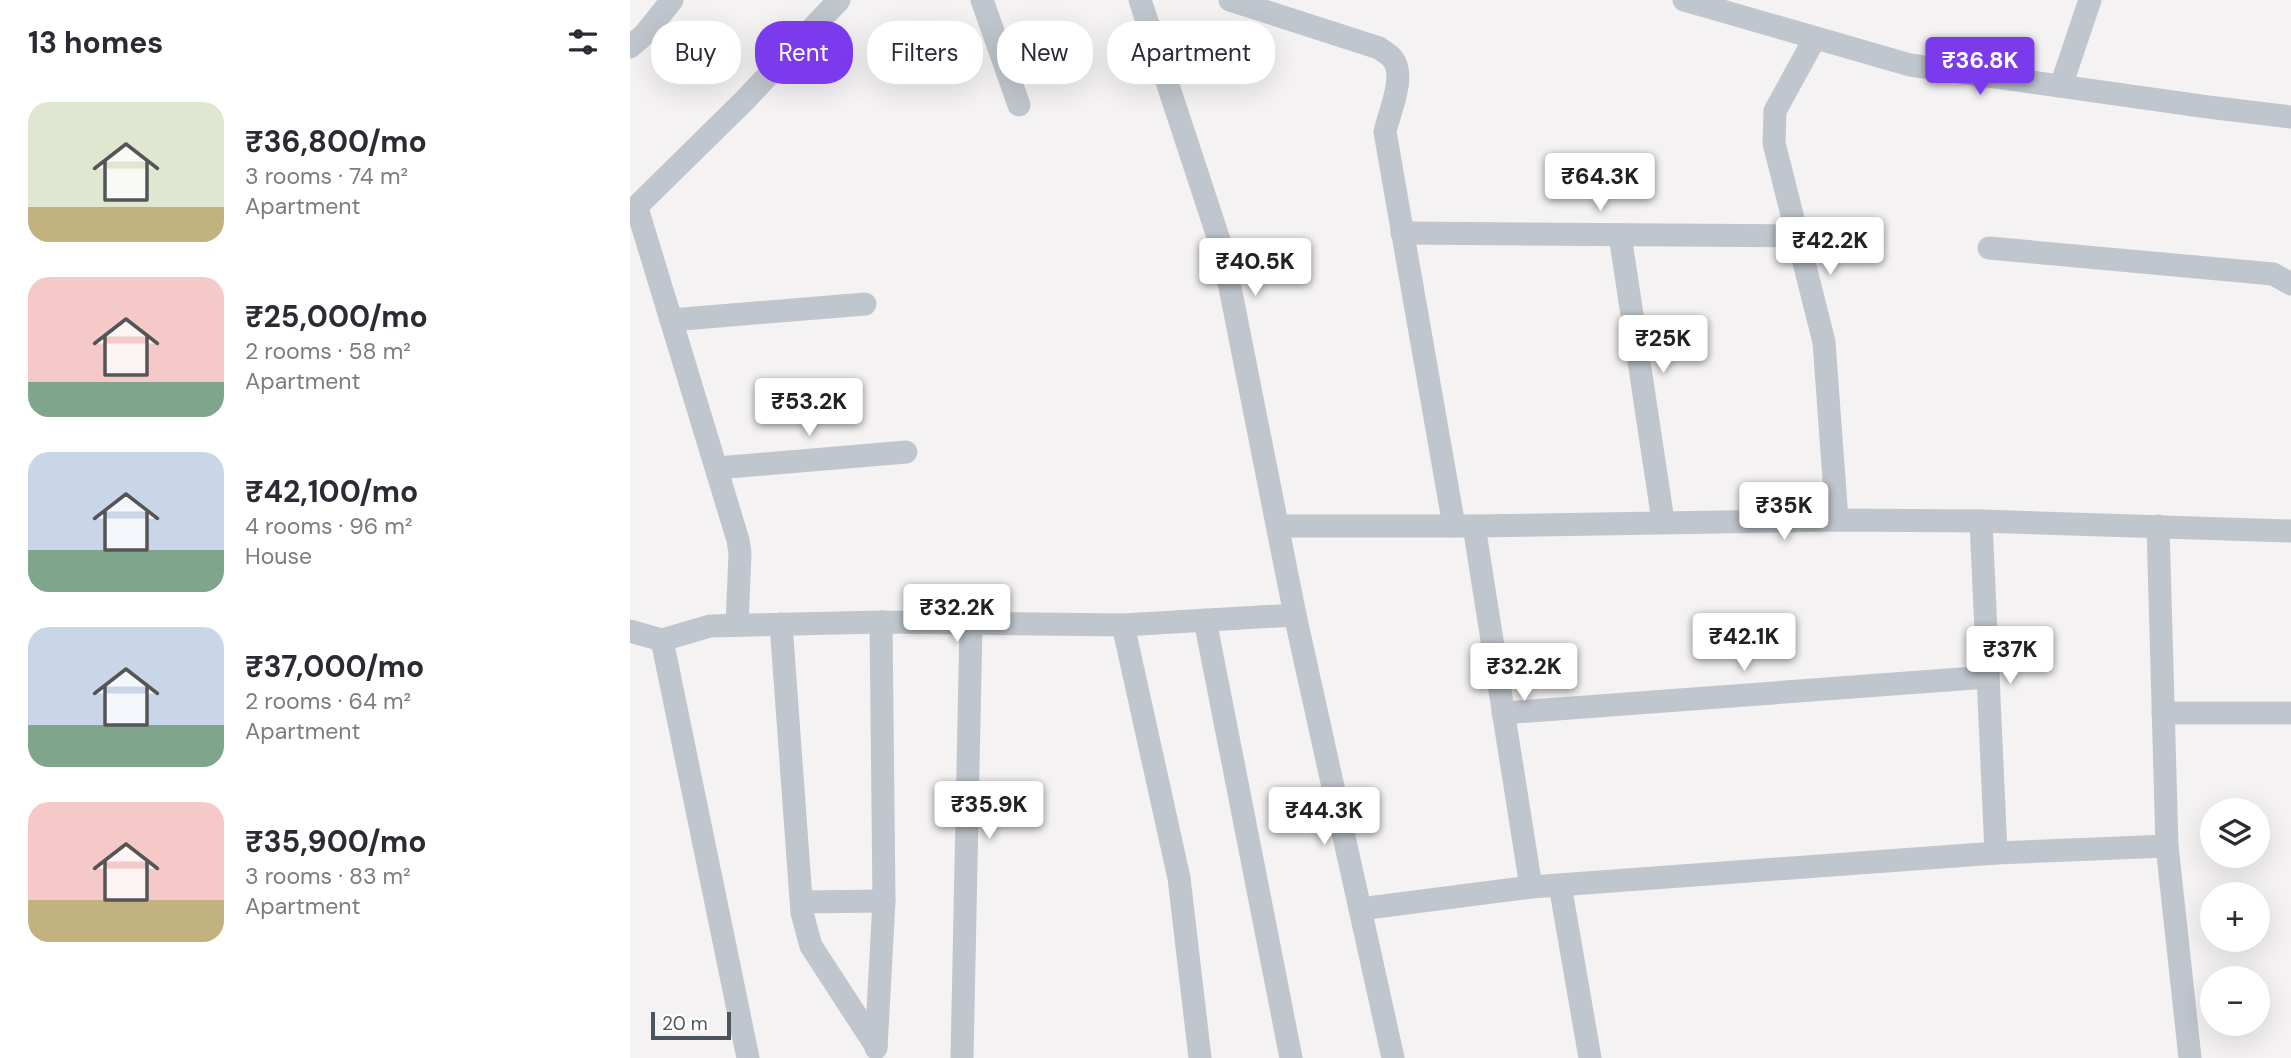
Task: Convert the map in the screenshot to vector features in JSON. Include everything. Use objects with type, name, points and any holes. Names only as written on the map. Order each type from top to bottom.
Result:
[{"type":"street","points":[[630,47],[672,0]]},
{"type":"street","points":[[737,625],[738,540],[671,320],[633,210],[745,100],[839,0]]},
{"type":"street","points":[[982,0],[1019,105]]},
{"type":"street","points":[[1140,0],[1223,252],[1295,615],[1393,1058]]},
{"type":"street","points":[[1230,0],[1378,48],[1392,58],[1398,70],[1398,82],[1385,132],[1402,233],[1503,713],[1531,887]]},
{"type":"street","points":[[1684,0],[1910,65],[2291,117]]},
{"type":"street","points":[[2061,86],[2090,0]]},
{"type":"street","points":[[1815,37],[1775,110],[1773,126],[1774,143],[1824,342],[1837,520]]},
{"type":"street","points":[[1402,233],[1797,236]]},
{"type":"street","points":[[1620,235],[1663,521]]},
{"type":"street","points":[[1989,248],[2273,274],[2291,284]]},
{"type":"street","points":[[671,320],[865,304]]},
{"type":"street","points":[[717,468],[906,452]]},
{"type":"street","points":[[1278,526],[1837,520],[1981,521],[2291,531]]},
{"type":"street","points":[[1981,521],[1996,853]]},
{"type":"street","points":[[2158,526],[2167,846],[2190,1058]]},
{"type":"street","points":[[630,631],[662,640],[710,625],[881,622],[1123,625],[1295,615]]},
{"type":"street","points":[[1205,620],[1291,1058]]},
{"type":"street","points":[[876,1052],[884,901],[881,622]]},
{"type":"street","points":[[962,1058],[971,623]]},
{"type":"street","points":[[781,624],[802,902],[811,946],[876,1052]]},
{"type":"street","points":[[1123,625],[1178,878],[1200,1058]]},
{"type":"street","points":[[662,640],[748,1058]]},
{"type":"street","points":[[1503,713],[1988,677]]},
{"type":"street","points":[[2163,713],[2291,713]]},
{"type":"street","points":[[1360,909],[1531,887],[1996,853],[2167,846]]},
{"type":"street","points":[[1560,885],[1590,1058]]},
{"type":"street","points":[[802,902],[884,901]]}]
